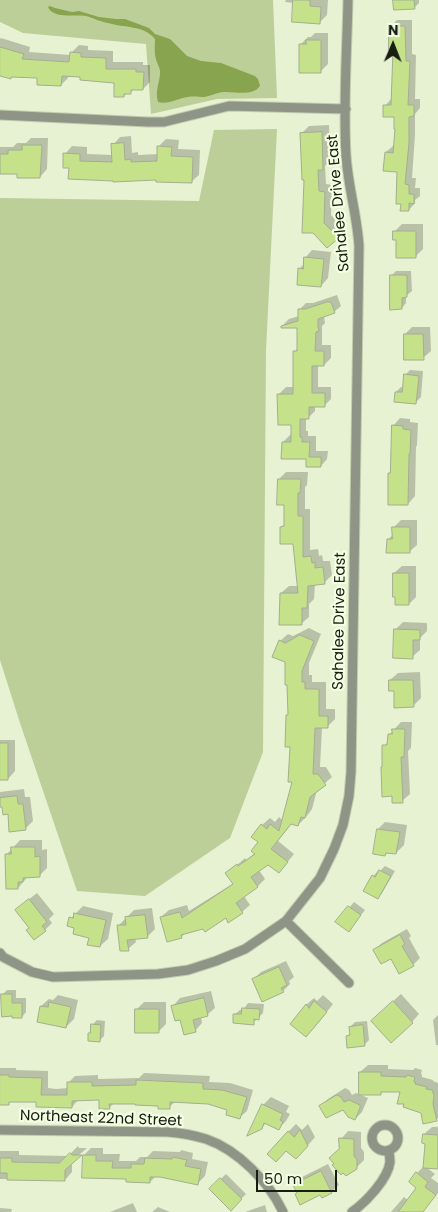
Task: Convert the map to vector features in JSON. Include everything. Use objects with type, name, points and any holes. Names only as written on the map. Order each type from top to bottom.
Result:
[{"type":"street","name":"Sahalee Drive East","points":[[1,956],[32,972],[53,977],[158,974],[188,970],[223,958],[245,949],[286,921],[320,878],[343,825],[349,796],[351,772],[359,246],[358,229],[348,180],[346,153],[348,0]]},
{"type":"street","points":[[0,114],[164,122],[229,106],[346,109]]},
{"type":"street","points":[[286,921],[349,983]]},
{"type":"street","name":"Northeast 22nd Street","points":[[0,1130],[168,1132],[188,1134],[207,1140],[228,1151],[246,1164],[264,1181],[283,1212]]},
{"type":"street","points":[[352,1212],[373,1193],[385,1176],[390,1163],[389,1150]]},
{"type":"shaded area","points":[[0,0],[273,0],[277,98],[217,99],[151,114],[146,44],[23,33],[0,22]]},
{"type":"shaded area","points":[[48,7],[99,17],[125,19],[149,28],[155,34],[170,39],[187,56],[201,61],[221,63],[255,76],[260,86],[248,92],[223,92],[166,103],[158,102],[157,91],[160,72],[155,56],[155,39],[150,34],[140,29],[86,16],[56,14],[49,9]]},
{"type":"shaded area","points":[[277,129],[266,350],[263,752],[230,838],[145,896],[77,891],[0,660],[0,198],[199,201],[214,130]]},
{"type":"building","points":[[293,0],[310,0],[310,6],[321,7],[320,24],[292,22]]},
{"type":"building","points":[[393,0],[414,0],[415,9],[394,10]]},
{"type":"building","points":[[389,26],[405,26],[406,61],[410,61],[408,105],[414,105],[414,116],[409,117],[409,143],[405,184],[409,185],[409,194],[414,194],[414,204],[409,203],[409,211],[400,211],[401,204],[396,204],[397,172],[383,171],[385,152],[393,153],[395,129],[394,117],[383,117],[383,105],[391,105],[393,50],[389,50]]},
{"type":"building","points":[[306,40],[321,40],[321,73],[299,73],[299,44],[306,44]]},
{"type":"building","points":[[0,47],[24,54],[22,59],[69,62],[70,52],[81,53],[81,57],[106,58],[106,69],[136,69],[136,72],[144,72],[143,90],[131,90],[131,94],[124,94],[124,97],[114,97],[114,83],[80,80],[80,77],[62,76],[61,86],[37,85],[37,78],[11,77],[11,79],[0,76]]},
{"type":"building","points":[[322,132],[323,170],[318,170],[319,191],[325,192],[324,223],[339,238],[327,248],[313,233],[302,233],[304,180],[302,180],[300,133]]},
{"type":"building","points":[[124,143],[125,160],[131,159],[131,162],[157,161],[157,146],[172,147],[171,156],[193,157],[192,183],[156,182],[156,180],[113,182],[68,179],[69,168],[63,168],[63,153],[80,154],[80,161],[112,162],[111,144]]},
{"type":"building","points":[[22,145],[42,145],[40,178],[17,178],[17,174],[0,174],[0,154],[8,154],[8,150],[22,150]]},
{"type":"building","points":[[393,231],[416,231],[416,258],[396,258],[396,240],[393,240]]},
{"type":"building","points":[[304,257],[324,259],[321,287],[297,285],[298,268],[303,269]]},
{"type":"building","points":[[390,275],[407,275],[407,297],[402,298],[402,309],[390,310]]},
{"type":"building","points":[[331,302],[335,313],[318,319],[319,331],[316,332],[315,351],[324,351],[324,366],[312,366],[312,393],[325,393],[325,407],[309,407],[309,419],[300,419],[300,437],[302,437],[302,442],[310,442],[309,457],[321,457],[321,467],[306,467],[306,459],[281,459],[282,442],[291,442],[291,425],[278,425],[277,394],[293,394],[293,351],[297,351],[297,328],[281,328],[281,326],[298,321],[298,309],[305,309]]},
{"type":"building","points":[[404,334],[423,334],[424,360],[404,360]]},
{"type":"building","points":[[404,374],[419,376],[416,404],[394,402],[395,392],[402,392]]},
{"type":"building","points":[[392,425],[403,426],[403,429],[411,430],[408,505],[388,505],[388,473],[390,473]]},
{"type":"building","points":[[278,479],[301,479],[300,493],[298,493],[298,516],[303,516],[303,557],[311,556],[312,563],[315,562],[315,568],[323,567],[325,584],[308,586],[307,608],[302,608],[302,625],[279,625],[280,593],[298,593],[293,544],[280,544],[280,527],[284,526],[284,505],[277,505]]},
{"type":"building","points":[[392,527],[410,527],[410,553],[386,553],[387,539],[392,539]]},
{"type":"building","points":[[393,573],[409,573],[409,605],[395,605]]},
{"type":"building","points":[[394,629],[420,630],[420,640],[413,640],[413,659],[393,658]]},
{"type":"building","points":[[300,635],[314,641],[302,671],[302,682],[305,682],[305,689],[319,689],[319,716],[328,716],[328,728],[315,728],[313,774],[318,774],[326,785],[310,797],[305,818],[301,817],[298,826],[291,824],[271,849],[288,862],[279,873],[268,865],[251,877],[258,887],[236,903],[243,913],[228,923],[226,918],[205,932],[203,929],[181,935],[182,938],[167,942],[160,917],[180,912],[182,918],[233,884],[225,873],[255,854],[251,851],[258,842],[251,837],[261,824],[267,829],[270,824],[279,831],[292,782],[288,782],[290,747],[285,747],[286,715],[288,715],[285,662],[272,657],[279,640],[285,643]]},
{"type":"building","points":[[389,680],[413,680],[414,707],[394,708],[394,691],[389,691]]},
{"type":"building","points":[[392,729],[405,729],[404,757],[401,757],[403,803],[392,803],[392,796],[382,797],[382,745],[387,745],[388,734],[392,734]]},
{"type":"building","points":[[0,743],[8,743],[8,780],[0,780]]},
{"type":"building","points":[[17,796],[18,804],[23,804],[26,830],[9,832],[8,814],[3,815],[2,807],[0,807],[0,798]]},
{"type":"building","points":[[377,829],[400,832],[396,854],[386,853],[385,856],[373,854]]},
{"type":"building","points":[[11,847],[35,847],[35,857],[40,856],[40,877],[23,878],[23,882],[18,882],[18,889],[6,889],[5,854],[11,854]]},
{"type":"building","points":[[379,870],[391,876],[378,899],[363,891],[372,875],[375,877]]},
{"type":"building","points":[[29,899],[47,922],[42,926],[46,931],[34,940],[26,930],[29,928],[15,910]]},
{"type":"building","points":[[348,906],[361,915],[349,932],[335,922]]},
{"type":"building","points":[[74,913],[106,920],[100,947],[87,945],[89,938],[73,934],[74,928],[67,926],[69,917],[73,918]]},
{"type":"building","points":[[145,915],[148,938],[127,940],[129,951],[120,951],[117,925],[126,925],[125,917]]},
{"type":"building","points":[[400,935],[405,944],[402,946],[414,966],[399,974],[391,959],[381,964],[373,950]]},
{"type":"building","points":[[279,967],[287,985],[281,988],[284,992],[262,1002],[252,979]]},
{"type":"building","points":[[1,994],[12,994],[12,1003],[22,1003],[22,1018],[2,1017]]},
{"type":"building","points":[[204,998],[208,1016],[193,1020],[196,1032],[184,1035],[180,1020],[175,1021],[171,1006]]},
{"type":"building","points":[[314,1001],[327,1012],[306,1037],[290,1024],[306,1004],[309,1008]]},
{"type":"building","points":[[393,1001],[413,1023],[391,1043],[371,1021]]},
{"type":"building","points":[[49,1002],[71,1007],[66,1028],[37,1022],[40,1006],[48,1007]]},
{"type":"building","points":[[242,1008],[260,1009],[259,1020],[254,1019],[254,1025],[233,1023],[233,1014],[241,1014]]},
{"type":"building","points":[[135,1009],[159,1009],[159,1033],[135,1033]]},
{"type":"building","points":[[91,1024],[101,1025],[100,1042],[88,1041]]},
{"type":"building","points":[[363,1025],[365,1046],[347,1048],[346,1036],[350,1035],[349,1027]]},
{"type":"building","points":[[359,1072],[381,1072],[381,1076],[406,1077],[407,1075],[415,1077],[415,1084],[432,1090],[437,1121],[423,1124],[421,1113],[403,1107],[404,1104],[397,1104],[400,1092],[381,1092],[381,1095],[359,1095]]},
{"type":"building","points":[[0,1075],[42,1078],[41,1095],[67,1095],[67,1082],[92,1082],[92,1086],[136,1085],[136,1080],[203,1083],[203,1089],[222,1090],[247,1097],[240,1119],[226,1115],[227,1110],[208,1104],[170,1102],[170,1109],[158,1109],[158,1106],[135,1104],[109,1104],[110,1109],[99,1109],[99,1100],[72,1101],[72,1108],[36,1107],[36,1102],[9,1102],[9,1105],[0,1105]]},
{"type":"building","points":[[337,1095],[344,1102],[349,1100],[360,1105],[355,1120],[348,1117],[343,1110],[326,1118],[319,1106]]},
{"type":"building","points":[[262,1104],[283,1114],[280,1120],[283,1122],[279,1130],[264,1123],[262,1129],[247,1136]]},
{"type":"building","points":[[300,1130],[308,1146],[296,1159],[286,1151],[276,1162],[267,1154],[288,1131],[294,1137]]},
{"type":"building","points":[[423,1134],[438,1135],[438,1169],[423,1168],[425,1144],[422,1143]]},
{"type":"building","points":[[339,1138],[354,1139],[354,1156],[357,1160],[357,1169],[346,1176],[343,1173],[341,1175],[332,1165],[334,1164],[329,1158],[339,1149]]},
{"type":"building","points":[[70,1153],[72,1155],[82,1155],[65,1170],[65,1181],[7,1180],[7,1173],[0,1173],[0,1158],[12,1158],[12,1162],[59,1163]]},
{"type":"building","points":[[83,1155],[96,1155],[96,1161],[113,1161],[112,1168],[131,1168],[131,1164],[144,1164],[145,1158],[172,1159],[173,1157],[187,1160],[185,1166],[201,1169],[198,1185],[160,1177],[150,1177],[150,1183],[126,1182],[126,1179],[82,1178]]},
{"type":"building","points":[[321,1171],[332,1193],[322,1198],[320,1195],[300,1205],[293,1185]]},
{"type":"building","points":[[416,1172],[428,1182],[425,1187],[436,1195],[423,1212],[398,1212],[416,1188],[409,1182]]},
{"type":"building","points":[[220,1178],[242,1199],[231,1211],[209,1189]]}]
